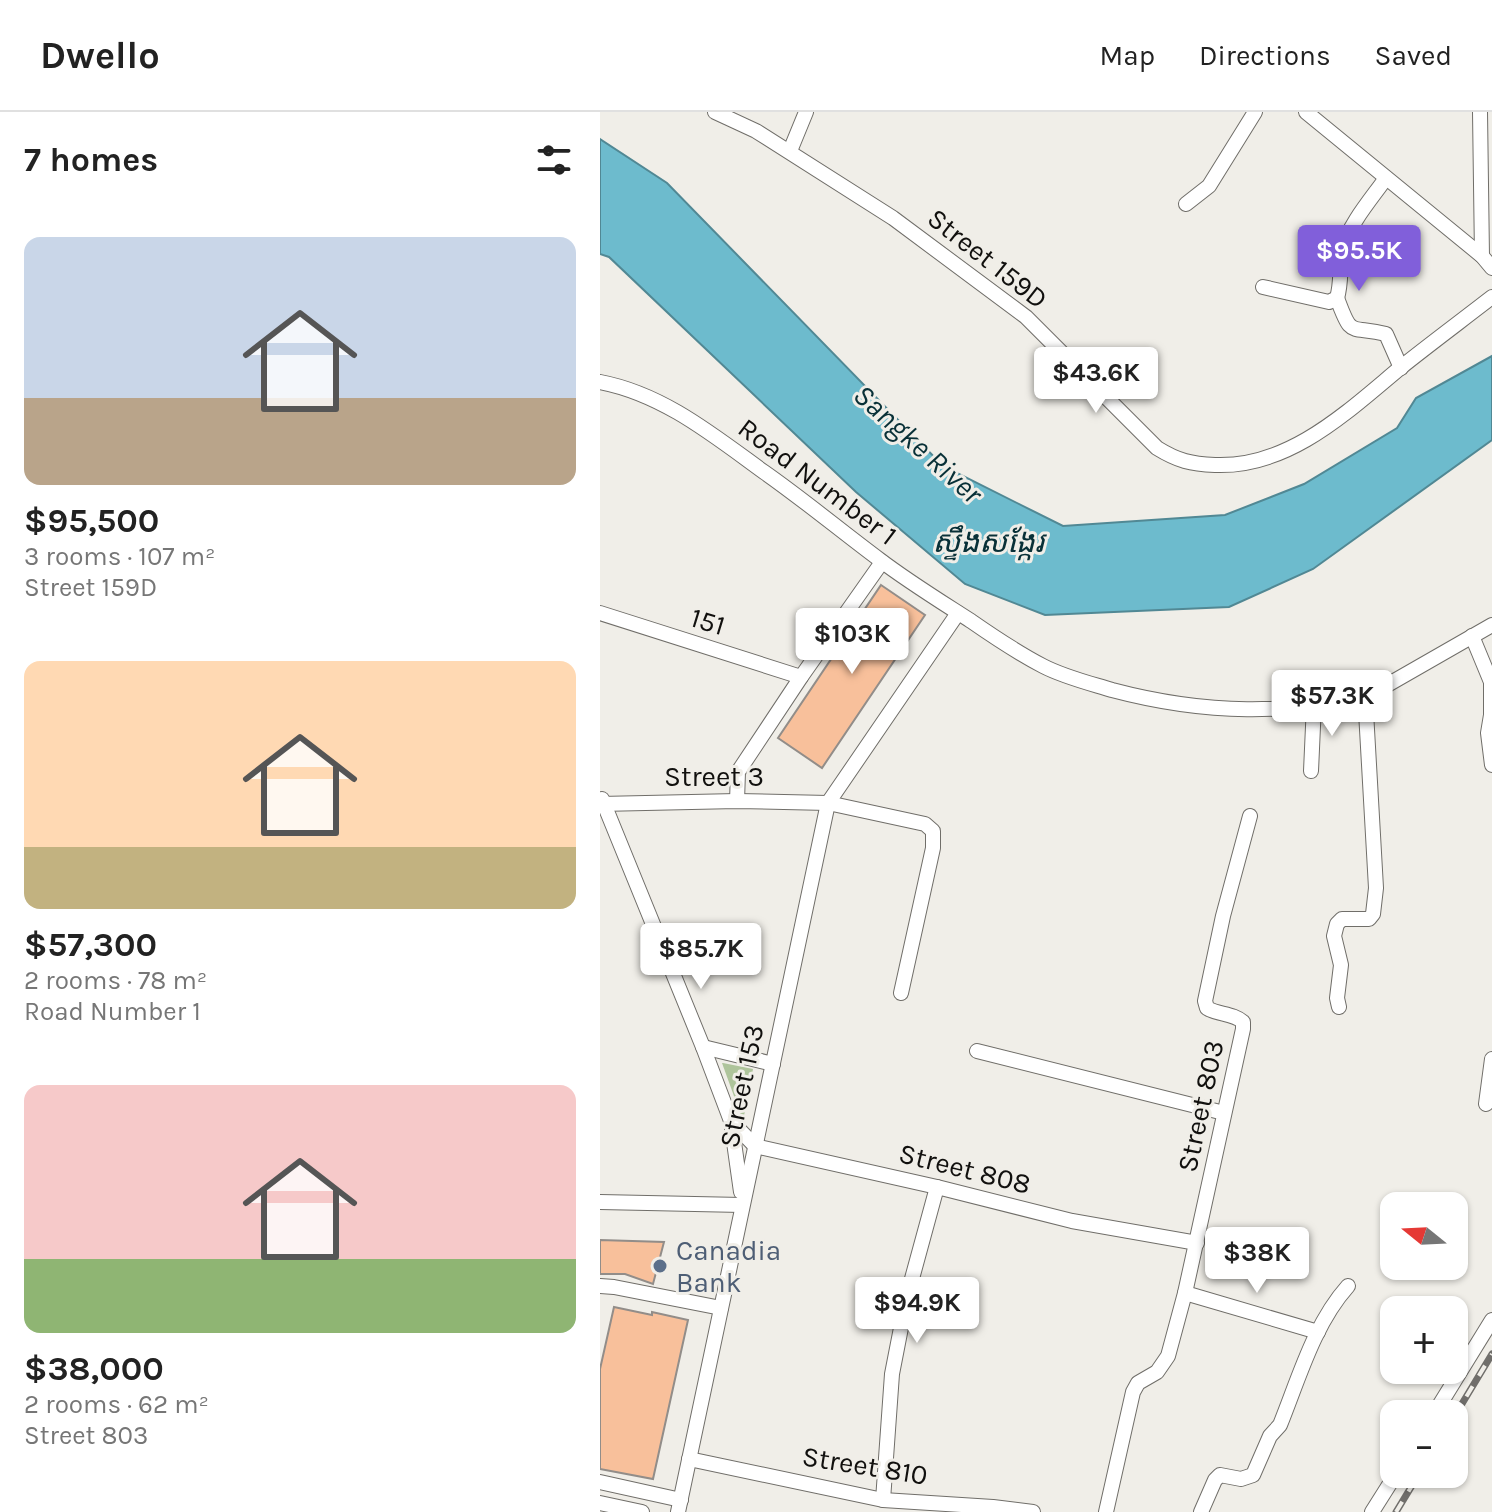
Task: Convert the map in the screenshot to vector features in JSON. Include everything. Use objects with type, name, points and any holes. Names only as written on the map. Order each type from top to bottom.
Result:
[{"type":"street","name":"Street 159D","points":[[715,112],[790,151],[893,218],[1026,317],[1157,448],[1174,459],[1194,464],[1224,465],[1256,461],[1280,453],[1317,433],[1492,297]]},
{"type":"street","points":[[790,151],[806,112]]},
{"type":"street","points":[[1186,204],[1209,186],[1255,112]]},
{"type":"street","points":[[1306,112],[1487,262]]},
{"type":"street","points":[[1480,112],[1487,262]]},
{"type":"street","points":[[1386,178],[1349,231],[1343,249],[1337,298],[1346,323],[1351,328],[1386,334],[1401,368]]},
{"type":"street","points":[[1263,287],[1329,302],[1337,298]]},
{"type":"street","name":"Road Number 1","points":[[600,382],[628,389],[672,408],[800,497],[882,562],[958,613],[1046,668],[1083,682],[1168,702],[1216,708],[1266,709],[1314,704],[1382,688],[1492,625]]},
{"type":"street","points":[[737,801],[738,772],[882,562]]},
{"type":"street","name":"151","points":[[600,613],[801,677]]},
{"type":"street","name":"Street 153","points":[[680,1506],[828,803],[958,613]]},
{"type":"street","points":[[1472,636],[1491,682],[1488,733],[1492,765]]},
{"type":"street","points":[[1339,1007],[1337,998],[1341,965],[1334,936],[1337,924],[1342,919],[1369,919],[1373,914],[1376,888],[1365,694]]},
{"type":"street","points":[[1311,771],[1314,704]]},
{"type":"street","points":[[600,1202],[742,1205],[731,1121],[601,801]]},
{"type":"street","name":"Street 3","points":[[601,801],[828,803],[925,824],[933,831],[933,848],[901,993]]},
{"type":"street","name":"Street 803","points":[[1106,1512],[1133,1392],[1138,1383],[1157,1372],[1168,1356],[1197,1243],[1243,1029],[1243,1022],[1238,1017],[1214,1013],[1207,1008],[1205,1001],[1223,916],[1250,816]]},
{"type":"street","points":[[703,1047],[773,1064]]},
{"type":"street","points":[[977,1051],[1224,1113]]},
{"type":"street","points":[[1486,1104],[1492,1059]]},
{"type":"street","points":[[731,1121],[755,1146]]},
{"type":"street","name":"Street 808","points":[[755,1146],[1072,1221],[1197,1243]]},
{"type":"street","points":[[883,1500],[892,1374],[907,1297],[937,1187]]},
{"type":"street","points":[[1201,1512],[1220,1475],[1241,1479],[1253,1475],[1270,1436],[1280,1425],[1318,1332],[1335,1300],[1348,1286]]},
{"type":"street","points":[[601,1290],[614,1287],[721,1308]]},
{"type":"street","points":[[1185,1293],[1318,1332]]},
{"type":"street","points":[[1443,1400],[1492,1320]]},
{"type":"street","name":"Street 810","points":[[689,1459],[883,1500],[1033,1512]]},
{"type":"street","points":[[600,1482],[680,1506]]},
{"type":"street","points":[[1372,1512],[1387,1488]]},
{"type":"street","points":[[600,1503],[642,1512]]},
{"type":"green space","points":[[722,1063],[753,1069],[743,1121]]},
{"type":"water","name":"ស្ទឹងសង្កែរ","points":[[600,139],[667,183],[943,466],[1063,526],[1225,515],[1304,484],[1397,428],[1416,398],[1492,356],[1492,440],[1313,569],[1229,607],[1045,615],[965,584],[856,492],[609,257],[600,254]]},
{"type":"building","points":[[881,585],[925,615],[822,768],[778,738]]},
{"type":"building","points":[[600,1240],[664,1242],[653,1284],[625,1274],[600,1274]]},
{"type":"building","points":[[614,1307],[688,1320],[653,1479],[600,1469],[600,1369]]},
{"type":"railway","points":[[1464,1400],[1492,1354]]},
{"type":"railway","points":[[1396,1512],[1411,1488]]},
{"type":"place","name":"Canadia Bank","points":[[660,1266]]},
{"type":"water label","name":"Sangke River","points":[[918,444]]}]
